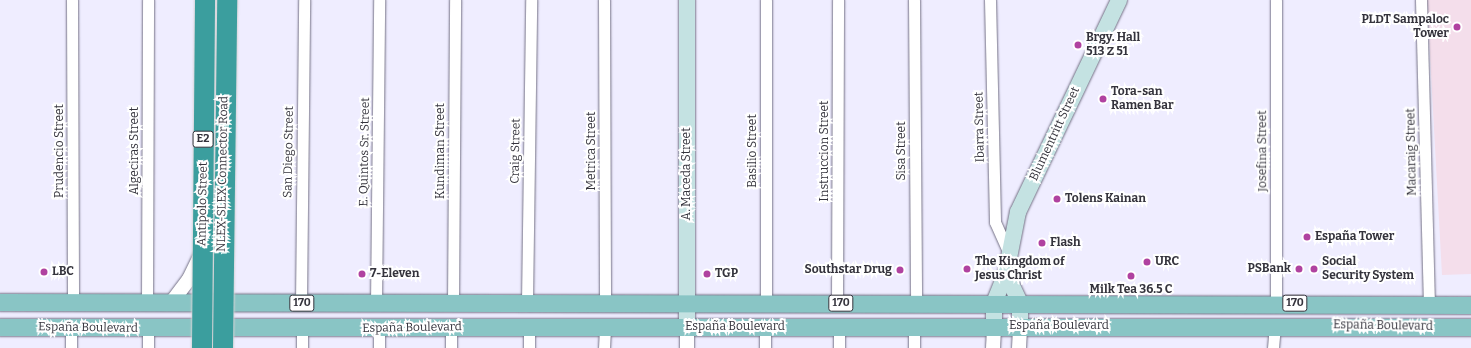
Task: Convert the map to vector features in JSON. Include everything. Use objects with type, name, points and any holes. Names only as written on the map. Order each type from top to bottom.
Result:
[{"type":"highway","name":"NLEX-SLEX Connector Road","points":[[202,348],[204,0]]},
{"type":"highway","name":"NLEX-SLEX Connector Road","points":[[223,348],[226,0]]},
{"type":"main road","name":"A. Maceda Street","points":[[687,0],[687,327]]},
{"type":"main road","name":"Blumentritt Street","points":[[994,326],[994,303],[1006,273],[1008,250],[1018,212],[1119,0]]},
{"type":"main road","name":"Blumentritt Street","points":[[1006,273],[1020,303],[1020,326]]},
{"type":"main road","name":"España Boulevard","points":[[0,302],[228,304],[376,304],[453,302],[916,302],[1471,305]]},
{"type":"main road","name":"España Boulevard","points":[[0,327],[302,329],[605,326],[914,327],[1274,325],[1471,327]]},
{"type":"street","name":"Prudencio Street","points":[[72,0],[73,303]]},
{"type":"street","name":"Algeciras Street","points":[[147,303],[148,0]]},
{"type":"street","name":"Antipolo Street","points":[[171,303],[189,279],[204,247],[204,0]]},
{"type":"street","name":"Antipolo Street","points":[[226,0],[227,348]]},
{"type":"street","name":"San Diego Street","points":[[301,303],[304,0]]},
{"type":"street","name":"E. Quintos Sr. Street","points":[[376,304],[379,0]]},
{"type":"street","name":"Kundiman Street","points":[[453,302],[455,0]]},
{"type":"street","name":"Craig Street","points":[[527,302],[531,0]]},
{"type":"street","name":"Metrica Street","points":[[604,0],[605,302]]},
{"type":"street","name":"Basilio Street","points":[[766,0],[766,302]]},
{"type":"street","name":"Instruccion Street","points":[[837,303],[838,0]]},
{"type":"street","name":"Sisa Street","points":[[914,0],[916,302]]},
{"type":"street","name":"Ibarra Street","points":[[990,0],[995,222],[1008,250]]},
{"type":"street","name":"Josefina Street","points":[[1276,0],[1276,303]]},
{"type":"street","name":"Macaraig Street","points":[[1421,0],[1429,304]]},
{"type":"street","points":[[1273,348],[1274,325]]},
{"type":"street","points":[[604,348],[605,326]]},
{"type":"street","points":[[839,326],[839,348]]},
{"type":"street","name":"Blumentritt Street","points":[[993,348],[994,326]]},
{"type":"street","name":"Blumentritt Street","points":[[1019,348],[1020,326]]},
{"type":"street","points":[[71,327],[71,348]]},
{"type":"street","points":[[451,327],[451,348]]},
{"type":"street","points":[[529,327],[529,348]]},
{"type":"street","name":"A. Maceda Street","points":[[687,327],[687,348]]},
{"type":"street","points":[[765,327],[765,348]]},
{"type":"street","points":[[914,327],[914,348]]},
{"type":"street","points":[[148,328],[148,348]]},
{"type":"street","points":[[379,328],[379,348]]},
{"type":"street","points":[[302,329],[302,348]]},
{"type":"shaded area","points":[[1427,0],[1471,0],[1471,274],[1442,275]]},
{"type":"place","name":"PLDT Sampaloc Tower","points":[[1457,27]]},
{"type":"place","name":"Brgy. Hall 513 Z 51","points":[[1078,45]]},
{"type":"place","name":"Tora-san Ramen Bar","points":[[1103,99]]},
{"type":"place","name":"Tolens Kainan","points":[[1057,199]]},
{"type":"place","name":"España Tower","points":[[1307,237]]},
{"type":"place","name":"Flash","points":[[1042,243]]},
{"type":"place","name":"URC","points":[[1147,262]]},
{"type":"place","name":"The Kingdom of Jesus Christ","points":[[967,269]]},
{"type":"place","name":"PSBank","points":[[1299,269]]},
{"type":"place","name":"Social Security System","points":[[1314,269]]},
{"type":"place","name":"Southstar Drug","points":[[900,270]]},
{"type":"place","name":"LBC","points":[[44,272]]},
{"type":"place","name":"7-Eleven","points":[[362,274]]},
{"type":"place","name":"TGP","points":[[707,274]]},
{"type":"place","name":"Milk Tea 36.5 C","points":[[1131,276]]}]
